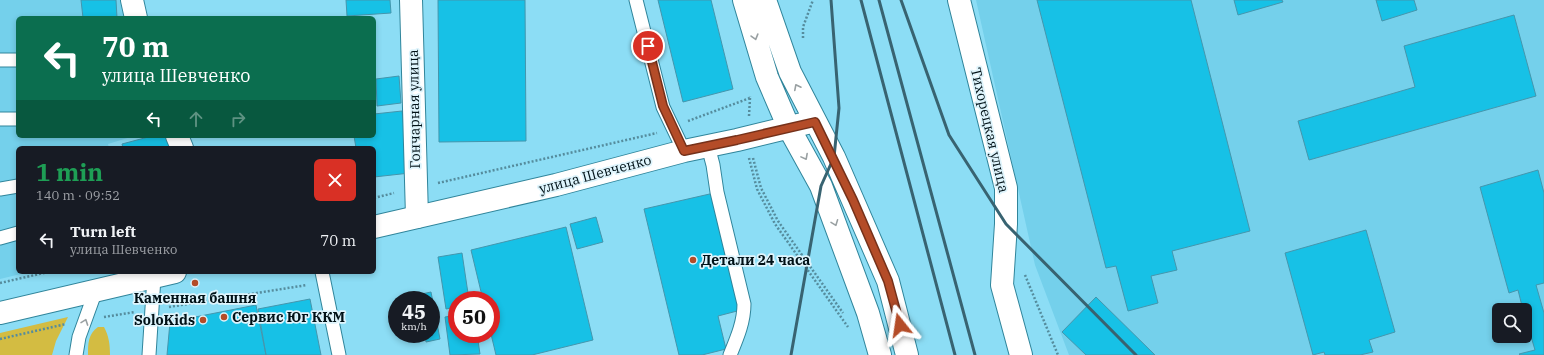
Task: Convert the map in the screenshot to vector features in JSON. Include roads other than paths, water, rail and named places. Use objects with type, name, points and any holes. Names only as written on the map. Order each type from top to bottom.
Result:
[{"type":"main road","points":[[132,0],[136,16]]},
{"type":"main road","name":"Гончарная улица","points":[[411,0],[417,217]]},
{"type":"main road","points":[[744,0],[767,77],[789,128],[821,186],[868,313],[880,355]]},
{"type":"main road","points":[[765,0],[790,72],[853,200],[888,281],[908,355]]},
{"type":"main road","name":"Тихорецкая улица","points":[[959,0],[1006,188],[1006,224],[1002,285],[1021,355]]},
{"type":"main road","name":"улица Шевченко","points":[[376,227],[556,185],[684,151],[815,122]]},
{"type":"main road","points":[[0,313],[167,274]]},
{"type":"lane","points":[[636,0],[663,106],[684,151]]},
{"type":"lane","points":[[0,60],[16,60]]},
{"type":"lane","points":[[0,119],[16,119]]},
{"type":"lane","points":[[708,146],[713,165],[717,192],[744,304],[744,313],[739,332],[730,355]]},
{"type":"lane","points":[[0,188],[16,186]]},
{"type":"lane","points":[[0,238],[16,234]]},
{"type":"lane","points":[[322,274],[339,355]]},
{"type":"lane","points":[[149,355],[154,277]]},
{"type":"lane","points":[[76,355],[79,337],[96,290]]},
{"type":"railway","points":[[791,355],[821,186],[834,157],[839,108],[831,0]]},
{"type":"railway","points":[[861,0],[955,355]]},
{"type":"railway","points":[[879,0],[975,355]]},
{"type":"railway","points":[[901,0],[949,135],[1006,224],[1136,355]]},
{"type":"place","name":"Детали 24 часа","points":[[693,260]]},
{"type":"place","name":"Каменная башня","points":[[195,283]]},
{"type":"place","name":"Сервис Юг ККМ","points":[[224,317]]},
{"type":"place","name":"SoloKids","points":[[203,320]]}]
